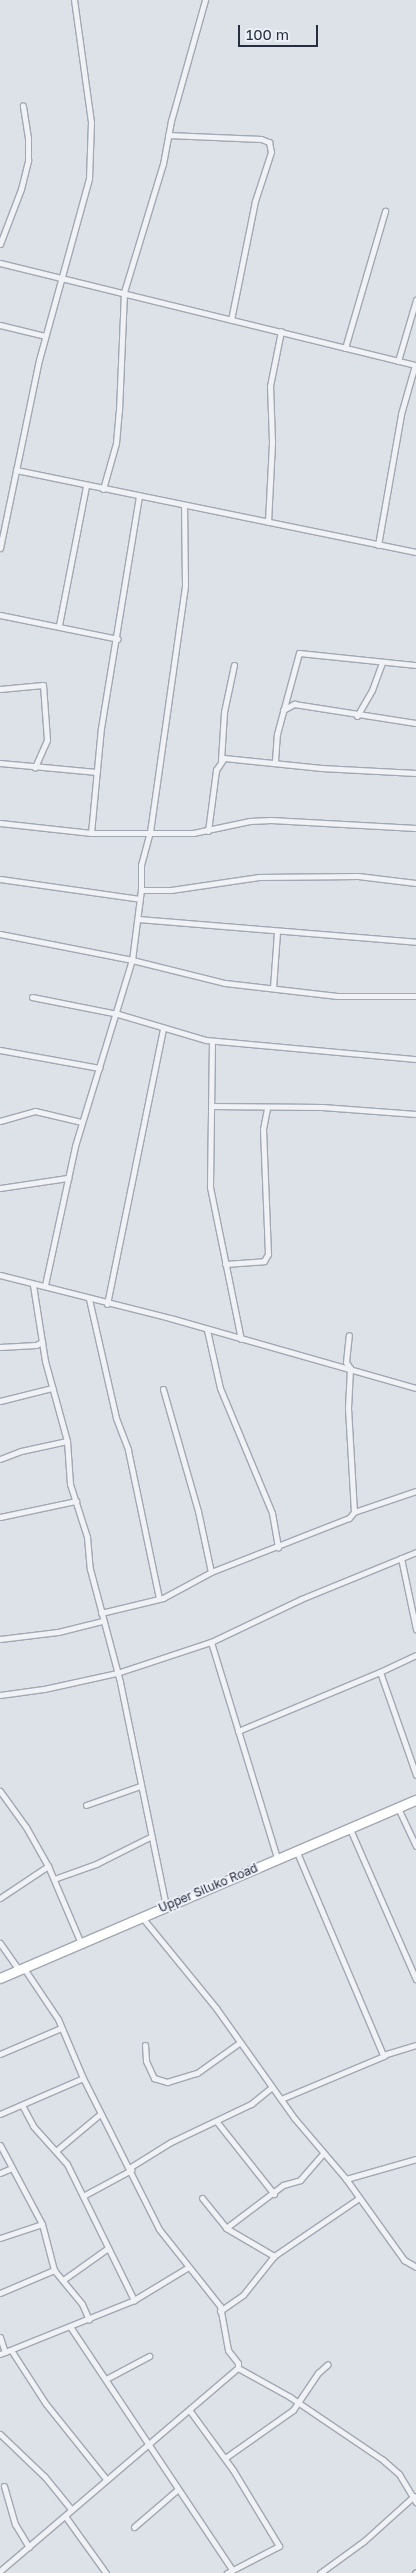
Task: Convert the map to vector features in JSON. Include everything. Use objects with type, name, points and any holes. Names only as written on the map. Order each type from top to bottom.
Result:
[{"type":"main road","name":"Upper Siluko Road","points":[[0,1978],[80,1941],[416,1800]]},
{"type":"street","points":[[0,548],[46,336],[85,197],[92,148],[74,0]]},
{"type":"street","points":[[103,489],[116,443],[124,292],[163,164],[168,135],[205,0]]},
{"type":"street","points":[[0,244],[21,189],[28,160],[28,138],[23,105]]},
{"type":"street","points":[[168,135],[261,139],[269,142],[271,152],[255,200],[231,320]]},
{"type":"street","points":[[345,348],[385,211]]},
{"type":"street","points":[[0,263],[61,280],[124,292],[416,365],[401,414],[378,545]]},
{"type":"street","points":[[398,361],[416,300]]},
{"type":"street","points":[[0,325],[46,336]]},
{"type":"street","points":[[268,522],[272,442],[270,386],[281,331]]},
{"type":"street","points":[[16,470],[86,486],[416,552]]},
{"type":"street","points":[[59,625],[86,486]]},
{"type":"street","points":[[91,833],[101,728],[118,639],[139,496]]},
{"type":"street","points":[[45,1285],[81,1122],[118,1014],[132,960],[141,890],[141,865],[150,832],[185,586],[184,506]]},
{"type":"street","points":[[0,615],[59,625],[118,639]]},
{"type":"street","points":[[275,762],[283,710],[294,662],[304,651],[416,665]]},
{"type":"street","points":[[357,716],[372,690],[382,662]]},
{"type":"street","points":[[208,831],[216,770],[221,760],[224,712],[234,665]]},
{"type":"street","points":[[0,689],[43,685],[47,740],[35,767]]},
{"type":"street","points":[[283,710],[294,704],[357,716],[416,723]]},
{"type":"street","points":[[221,760],[236,757],[321,768],[416,773]]},
{"type":"street","points":[[0,763],[97,772]]},
{"type":"street","points":[[0,823],[91,833],[208,831],[250,821],[271,820],[416,828]]},
{"type":"street","points":[[141,890],[171,890],[259,877],[358,876],[416,884]]},
{"type":"street","points":[[0,879],[140,899]]},
{"type":"street","points":[[138,919],[416,942]]},
{"type":"street","points":[[273,988],[277,932]]},
{"type":"street","points":[[0,934],[132,960],[198,979],[337,996],[416,996]]},
{"type":"street","points":[[32,997],[118,1014],[212,1041],[416,1059]]},
{"type":"street","points":[[107,1304],[163,1028]]},
{"type":"street","points":[[212,1041],[210,1187],[241,1339]]},
{"type":"street","points":[[0,1050],[99,1068]]},
{"type":"street","points":[[210,1106],[322,1107],[416,1114]]},
{"type":"street","points":[[225,1264],[264,1261],[268,1254],[263,1129],[267,1108]]},
{"type":"street","points":[[0,1121],[35,1111],[81,1122]]},
{"type":"street","points":[[0,1188],[68,1178]]},
{"type":"street","points":[[0,1275],[33,1285],[45,1285],[107,1304],[350,1368],[416,1388]]},
{"type":"street","points":[[33,1285],[52,1388],[67,1441],[70,1484],[87,1537],[90,1569],[117,1673],[166,1906]]},
{"type":"street","points":[[89,1299],[116,1418],[128,1450],[160,1598]]},
{"type":"street","points":[[207,1330],[220,1388],[272,1513],[278,1547]]},
{"type":"street","points":[[349,1334],[346,1362],[350,1368],[348,1408],[354,1512]]},
{"type":"street","points":[[0,1347],[36,1345],[42,1342]]},
{"type":"street","points":[[0,1400],[52,1388]]},
{"type":"street","points":[[163,1389],[198,1511],[211,1572]]},
{"type":"street","points":[[0,1459],[20,1451],[67,1441]]},
{"type":"street","points":[[101,1614],[160,1598],[211,1572],[349,1518],[354,1512],[416,1491]]},
{"type":"street","points":[[0,1517],[76,1501]]},
{"type":"street","points":[[0,1695],[44,1689],[117,1673],[211,1642],[301,1599],[416,1552]]},
{"type":"street","points":[[401,1558],[416,1629]]},
{"type":"street","points":[[0,1639],[58,1632],[102,1621]]},
{"type":"street","points":[[211,1642],[278,1858]]},
{"type":"street","points":[[238,1731],[416,1655]]},
{"type":"street","points":[[380,1672],[416,1775]]},
{"type":"street","points":[[86,1806],[140,1786]]},
{"type":"street","points":[[0,1791],[26,1827],[48,1866],[80,1941]]},
{"type":"street","points":[[398,1808],[416,1846]]},
{"type":"street","points":[[350,1829],[416,1979]]},
{"type":"street","points":[[54,1879],[96,1864],[150,1837]]},
{"type":"street","points":[[296,1850],[384,2056]]},
{"type":"street","points":[[0,1898],[48,1866]]},
{"type":"street","points":[[141,1915],[216,2008],[239,2043],[323,2154],[346,2179],[404,2260],[416,2267]]},
{"type":"street","points":[[0,1943],[48,2001],[100,2114],[160,2229],[187,2268],[216,2301],[220,2311],[228,2350],[238,2368],[298,2402],[383,2460],[399,2474],[415,2499],[364,2541],[320,2573]]},
{"type":"street","points":[[0,2054],[62,2028]]},
{"type":"street","points":[[146,2045],[146,2061],[154,2078],[167,2082],[196,2073],[239,2043]]},
{"type":"street","points":[[281,2099],[384,2056],[416,2045]]},
{"type":"street","points":[[0,2114],[83,2078]]},
{"type":"street","points":[[83,2196],[130,2169],[171,2142],[217,2122],[251,2104],[272,2087]]},
{"type":"street","points":[[22,2105],[33,2126],[57,2150],[83,2196],[134,2300]]},
{"type":"street","points":[[57,2150],[100,2114]]},
{"type":"street","points":[[217,2122],[274,2194]]},
{"type":"street","points":[[0,2145],[42,2224],[54,2270],[82,2304],[89,2320]]},
{"type":"street","points":[[226,2228],[274,2194],[283,2185],[300,2180],[323,2154]]},
{"type":"street","points":[[346,2179],[416,2159]]},
{"type":"street","points":[[0,2173],[12,2168]]},
{"type":"street","points":[[202,2198],[226,2228],[274,2256]]},
{"type":"street","points":[[220,2311],[243,2295],[274,2256],[359,2198]]},
{"type":"street","points":[[0,2238],[42,2224]]},
{"type":"street","points":[[64,2280],[108,2248]]},
{"type":"street","points":[[0,2338],[2,2353],[71,2328],[134,2300],[187,2268]]},
{"type":"street","points":[[0,2294],[54,2270]]},
{"type":"street","points":[[71,2328],[151,2443],[230,2571],[279,2546],[225,2458],[190,2411]]},
{"type":"street","points":[[11,2350],[46,2404],[106,2478]]},
{"type":"street","points":[[106,2379],[149,2356]]},
{"type":"street","points":[[225,2458],[274,2424],[298,2402],[328,2364]]},
{"type":"street","points":[[0,2572],[106,2478],[190,2411],[238,2368]]},
{"type":"street","points":[[0,2434],[45,2477],[72,2509]]},
{"type":"street","points":[[4,2486],[15,2524],[29,2547]]},
{"type":"street","points":[[134,2527],[178,2489]]},
{"type":"street","points":[[65,2516],[106,2573]]}]
